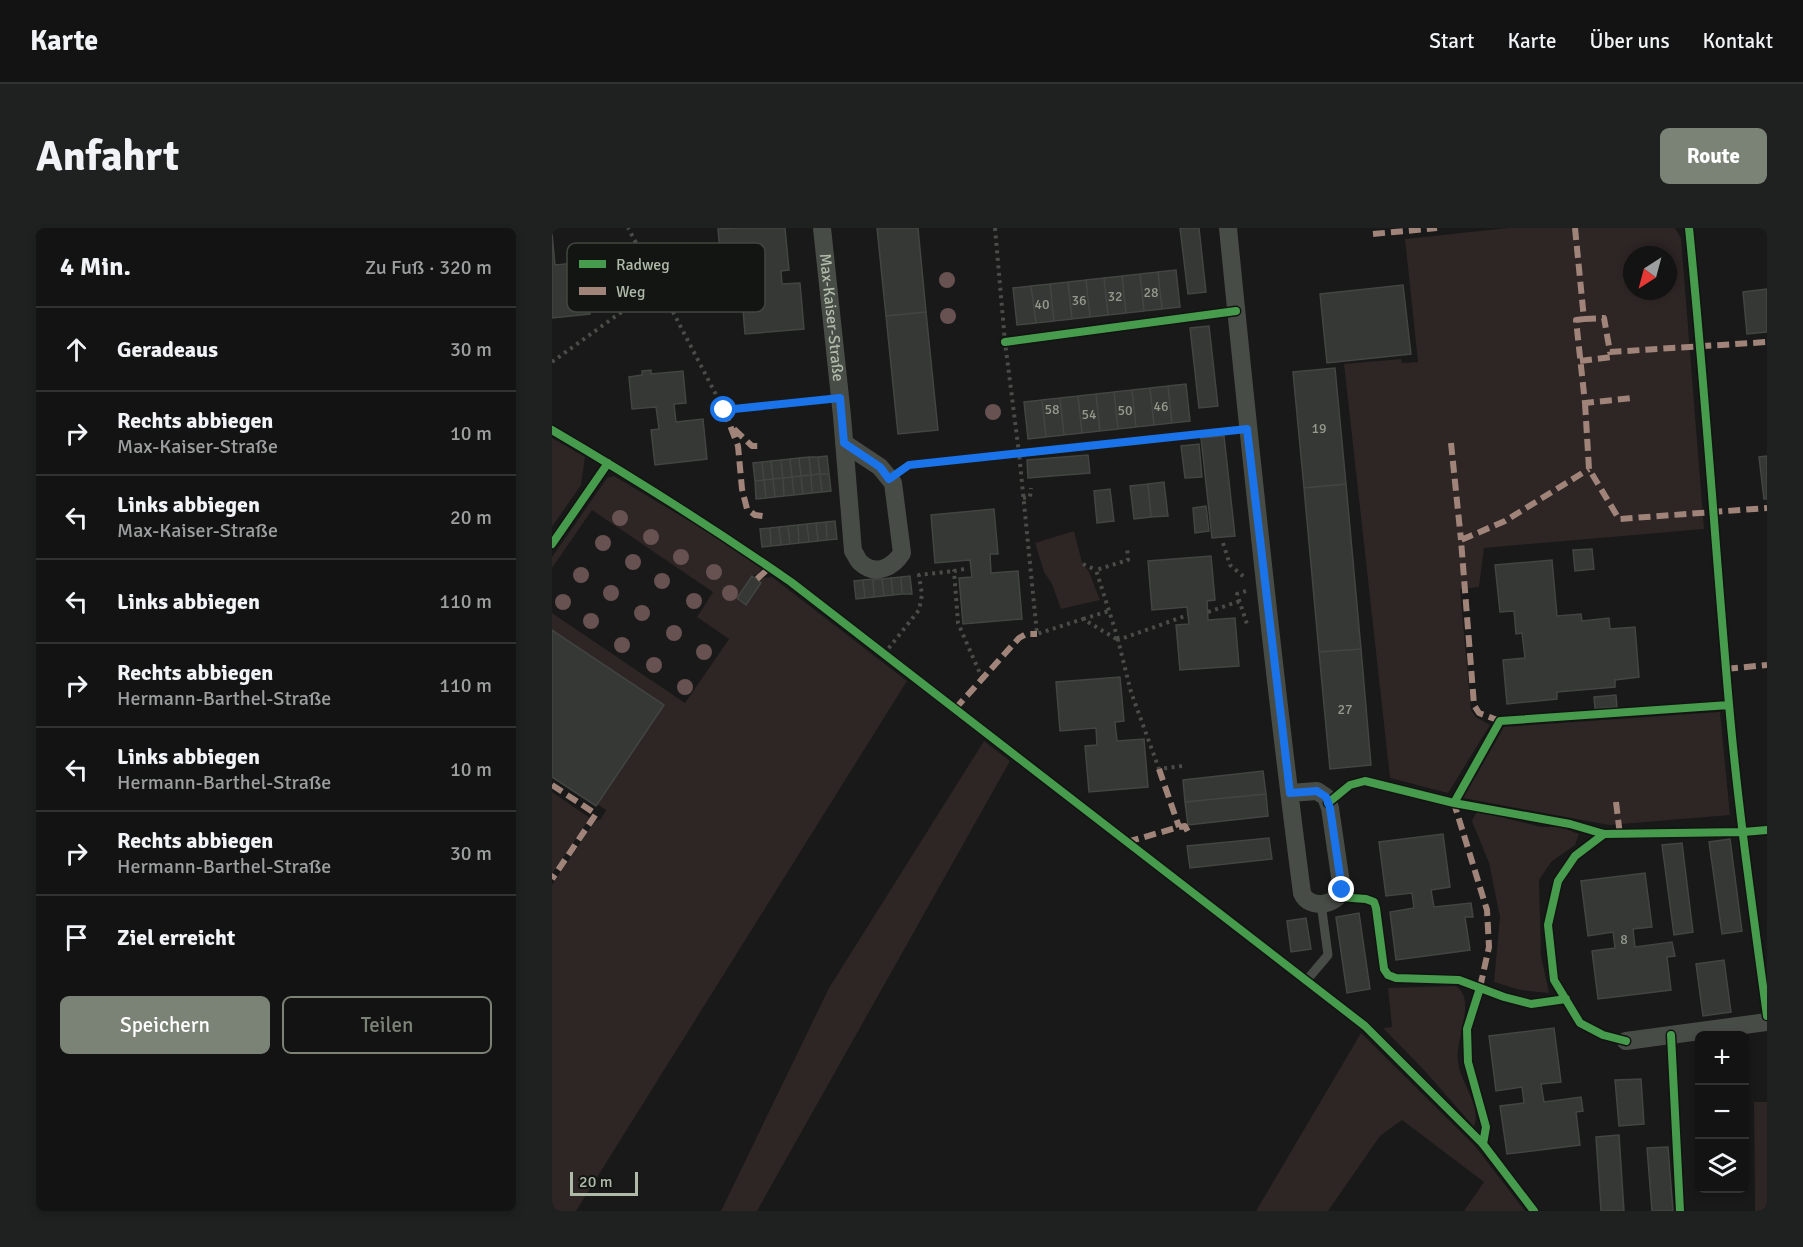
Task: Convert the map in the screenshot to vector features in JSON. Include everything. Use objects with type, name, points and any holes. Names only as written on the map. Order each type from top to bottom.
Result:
[{"type":"street","name":"Max-Kaiser-Straße","points":[[822,228],[853,551],[862,564],[873,569],[885,569],[896,562],[902,553],[893,483],[889,479]]},
{"type":"street","points":[[1228,228],[1247,429],[1290,793],[1302,893],[1305,900],[1311,904],[1334,902],[1342,890],[1330,808],[1326,797],[1317,791],[1290,793]]},
{"type":"street","points":[[844,443],[880,467],[889,479]]},
{"type":"street","points":[[1626,1041],[1767,1022]]},
{"type":"lane","points":[[1306,981],[1328,955],[1321,903]]},
{"type":"path","points":[[628,228],[636,243]]},
{"type":"path","points":[[995,228],[1037,634],[1109,611]]},
{"type":"path","points":[[552,362],[621,312]]},
{"type":"path","points":[[673,312],[724,410],[840,398]]},
{"type":"path","points":[[889,479],[909,465],[1247,429]]},
{"type":"path","points":[[1023,498],[1030,497],[1030,488]]},
{"type":"path","points":[[1223,543],[1230,565],[1249,581]]},
{"type":"path","points":[[1089,572],[1128,560],[1127,547]]},
{"type":"path","points":[[1083,564],[1096,570],[1118,640],[1131,692],[1159,768],[1182,766]]},
{"type":"path","points":[[884,654],[919,610],[922,595],[919,575],[964,569]]},
{"type":"path","points":[[954,571],[958,623],[982,678]]},
{"type":"path","points":[[1208,612],[1240,601]]},
{"type":"path","points":[[1118,640],[1188,615]]},
{"type":"path","points":[[1083,619],[1118,640]]},
{"type":"shaded area","points":[[1508,228],[1675,228],[1681,238],[1704,529],[1484,548],[1479,587],[1460,589],[1471,710],[1476,717],[1490,725],[1448,793],[1390,778],[1344,364],[1401,359],[1402,363],[1418,362],[1405,239]]},
{"type":"shaded area","points":[[552,438],[585,457],[581,485],[552,527]]},
{"type":"shaded area","points":[[614,476],[733,547],[762,568],[758,574],[752,576],[737,598],[745,605],[761,583],[759,582],[761,578],[772,577],[907,681],[576,1211],[552,1211],[552,885],[595,821],[601,819],[606,810],[597,804],[664,705],[552,630],[552,613],[685,703],[729,639],[697,617],[713,592],[592,510],[552,568],[552,557],[607,478]]},
{"type":"shaded area","points":[[1074,531],[1082,562],[1089,572],[1100,600],[1061,609],[1052,584],[1044,572],[1035,543]]},
{"type":"shaded area","points":[[1720,712],[1730,815],[1609,825],[1463,798],[1504,727]]},
{"type":"shaded area","points":[[984,741],[1010,761],[757,1211],[721,1211],[829,988]]},
{"type":"shaded area","points":[[552,792],[590,818],[552,874]]},
{"type":"shaded area","points":[[1477,811],[1541,827],[1561,827],[1579,834],[1575,845],[1551,862],[1539,880],[1541,956],[1549,993],[1520,990],[1494,982],[1500,917],[1489,863],[1472,821]]},
{"type":"shaded area","points":[[1456,986],[1462,992],[1465,1000],[1458,1061],[1475,1110],[1474,1127],[1425,1071],[1383,1028],[1392,1027],[1388,988]]},
{"type":"shaded area","points":[[1361,1033],[1475,1146],[1525,1211],[1464,1211],[1484,1182],[1402,1120],[1380,1136],[1328,1211],[1256,1211]]},
{"type":"shaded area","points":[[1754,1102],[1767,1102],[1767,1211],[1755,1211]]},
{"type":"building","points":[[785,228],[789,270],[781,271],[782,284],[800,283],[804,329],[745,334],[743,312],[765,312],[765,243],[719,243],[718,229]]},
{"type":"building","points":[[877,228],[918,228],[926,312],[886,316]]},
{"type":"building","points":[[1180,228],[1199,228],[1206,292],[1188,294]]},
{"type":"building","points":[[552,233],[555,265],[567,264],[567,312],[590,312],[590,314],[552,318]]},
{"type":"building","points":[[1176,270],[1180,307],[1162,309],[1158,272]]},
{"type":"building","points":[[1158,272],[1162,309],[1144,311],[1140,274]]},
{"type":"building","points":[[1140,274],[1144,311],[1126,313],[1122,276]]},
{"type":"building","points":[[1122,276],[1126,313],[1108,315],[1104,278]]},
{"type":"building","points":[[1104,278],[1108,315],[1090,317],[1086,280]]},
{"type":"building","points":[[1086,280],[1090,317],[1072,319],[1068,282]]},
{"type":"building","points":[[1068,282],[1072,319],[1054,321],[1050,284]]},
{"type":"building","points":[[1050,284],[1054,321],[1036,323],[1031,286]]},
{"type":"building","points":[[1403,285],[1411,354],[1327,363],[1320,294]]},
{"type":"building","points":[[1031,286],[1036,323],[1017,325],[1013,288]]},
{"type":"building","points":[[1767,289],[1767,332],[1747,334],[1743,292]]},
{"type":"building","points":[[926,312],[938,430],[898,434],[886,316]]},
{"type":"building","points":[[1209,326],[1218,406],[1199,408],[1190,328]]},
{"type":"building","points":[[1335,368],[1346,484],[1304,488],[1293,372]]},
{"type":"building","points":[[651,370],[651,374],[683,371],[686,403],[674,404],[676,422],[703,419],[707,459],[655,465],[651,430],[659,429],[656,407],[632,409],[629,377],[642,375],[642,371]]},
{"type":"building","points":[[1186,384],[1190,421],[1172,423],[1168,386]]},
{"type":"building","points":[[1168,386],[1172,423],[1154,425],[1150,388]]},
{"type":"building","points":[[1150,388],[1154,425],[1136,427],[1132,390]]},
{"type":"building","points":[[1132,390],[1136,427],[1118,429],[1114,392]]},
{"type":"building","points":[[1114,392],[1118,429],[1100,431],[1096,394]]},
{"type":"building","points":[[1096,394],[1100,431],[1082,433],[1078,396]]},
{"type":"building","points":[[1078,396],[1082,433],[1064,435],[1060,398]]},
{"type":"building","points":[[1060,398],[1064,435],[1046,437],[1042,400]]},
{"type":"building","points":[[1042,400],[1046,437],[1028,439],[1024,402]]},
{"type":"building","points":[[1224,436],[1235,536],[1212,538],[1201,438]]},
{"type":"building","points":[[1199,444],[1202,477],[1185,478],[1181,446]]},
{"type":"building","points":[[1088,455],[1090,473],[1028,478],[1027,460]]},
{"type":"building","points":[[827,456],[829,474],[820,474],[818,457]]},
{"type":"building","points":[[1767,456],[1767,499],[1764,499],[1759,457]]},
{"type":"building","points":[[809,457],[811,475],[801,476],[799,458]]},
{"type":"building","points":[[809,457],[818,457],[820,474],[811,475]]},
{"type":"building","points":[[799,458],[801,476],[792,477],[790,459]]},
{"type":"building","points":[[790,459],[792,477],[783,478],[781,460]]},
{"type":"building","points":[[781,460],[783,478],[773,479],[771,461]]},
{"type":"building","points":[[771,461],[773,479],[764,480],[762,462]]},
{"type":"building","points":[[762,462],[764,480],[755,481],[753,463]]},
{"type":"building","points":[[820,474],[822,492],[812,493],[811,475]]},
{"type":"building","points":[[820,474],[829,474],[831,491],[822,492]]},
{"type":"building","points":[[811,475],[812,493],[803,494],[801,476]]},
{"type":"building","points":[[801,476],[803,494],[794,495],[792,477]]},
{"type":"building","points":[[792,477],[794,495],[784,496],[783,478]]},
{"type":"building","points":[[783,478],[784,496],[775,497],[773,479]]},
{"type":"building","points":[[773,479],[775,497],[766,498],[764,480]]},
{"type":"building","points":[[764,480],[766,498],[756,499],[755,481]]},
{"type":"building","points":[[1164,482],[1168,516],[1151,517],[1148,484]]},
{"type":"building","points":[[1148,484],[1151,517],[1134,519],[1130,486]]},
{"type":"building","points":[[1346,484],[1361,649],[1319,652],[1304,488]]},
{"type":"building","points":[[1110,489],[1114,521],[1097,523],[1094,491]]},
{"type":"building","points":[[1206,506],[1209,531],[1195,533],[1193,508]]},
{"type":"building","points":[[994,509],[998,554],[990,554],[991,573],[1018,571],[1022,619],[963,624],[959,578],[972,577],[970,560],[935,563],[931,515]]},
{"type":"building","points":[[835,521],[837,539],[827,540],[826,522]]},
{"type":"building","points":[[826,522],[827,540],[818,541],[816,523]]},
{"type":"building","points":[[816,523],[818,541],[809,542],[807,524]]},
{"type":"building","points":[[807,524],[809,542],[799,543],[798,525]]},
{"type":"building","points":[[798,525],[799,543],[790,544],[788,526]]},
{"type":"building","points":[[788,526],[790,544],[781,545],[779,527]]},
{"type":"building","points":[[779,527],[781,545],[771,546],[770,528]]},
{"type":"building","points":[[770,528],[771,546],[762,547],[760,529]]},
{"type":"building","points":[[1592,549],[1594,569],[1575,571],[1573,550]]},
{"type":"building","points":[[1211,556],[1215,600],[1207,601],[1208,620],[1235,618],[1239,666],[1180,670],[1176,625],[1189,624],[1187,607],[1152,610],[1148,561]]},
{"type":"building","points":[[1552,560],[1557,616],[1581,614],[1582,621],[1609,618],[1610,629],[1635,627],[1639,677],[1615,680],[1615,687],[1557,692],[1557,699],[1507,704],[1503,660],[1525,658],[1522,633],[1516,634],[1514,611],[1500,612],[1495,565]]},
{"type":"building","points":[[752,576],[761,583],[746,605],[737,598]]},
{"type":"building","points":[[910,576],[912,594],[902,594],[901,577]]},
{"type":"building","points":[[901,577],[902,594],[893,595],[891,578]]},
{"type":"building","points":[[891,578],[893,595],[884,596],[882,579]]},
{"type":"building","points":[[873,579],[882,579],[884,596],[874,597]]},
{"type":"building","points":[[873,579],[874,597],[865,598],[863,580]]},
{"type":"building","points":[[863,580],[865,598],[856,599],[854,581]]},
{"type":"building","points":[[552,630],[664,705],[596,806],[552,777]]},
{"type":"building","points":[[1361,649],[1371,765],[1330,769],[1319,652]]},
{"type":"building","points":[[1120,677],[1124,721],[1115,722],[1117,741],[1144,739],[1148,787],[1089,792],[1085,746],[1097,745],[1096,728],[1060,731],[1056,682]]},
{"type":"building","points":[[1616,695],[1617,707],[1595,709],[1594,697]]},
{"type":"building","points":[[1263,771],[1266,794],[1185,802],[1183,780]]},
{"type":"building","points":[[1266,794],[1268,816],[1188,825],[1185,802]]},
{"type":"building","points":[[1443,834],[1450,887],[1431,890],[1434,907],[1471,903],[1473,917],[1465,917],[1470,950],[1396,960],[1390,912],[1414,908],[1412,893],[1386,896],[1379,842]]},
{"type":"building","points":[[1269,838],[1272,859],[1190,868],[1187,846]]},
{"type":"building","points":[[1730,839],[1742,931],[1722,934],[1709,842]]},
{"type":"building","points":[[1682,843],[1693,932],[1674,935],[1662,845]]},
{"type":"building","points":[[1645,873],[1652,927],[1633,929],[1635,947],[1672,942],[1675,956],[1667,957],[1671,990],[1598,999],[1592,951],[1615,948],[1613,932],[1588,936],[1581,881]]},
{"type":"building","points":[[1359,913],[1370,989],[1347,993],[1336,917]]},
{"type":"building","points":[[1306,918],[1311,949],[1291,952],[1287,921]]},
{"type":"building","points":[[1724,960],[1731,1012],[1703,1016],[1696,964]]},
{"type":"building","points":[[1554,1028],[1561,1082],[1541,1084],[1544,1102],[1581,1097],[1583,1111],[1576,1112],[1580,1145],[1507,1154],[1500,1106],[1524,1103],[1522,1087],[1496,1091],[1489,1036]]},
{"type":"building","points":[[1641,1079],[1644,1124],[1619,1126],[1615,1080]]},
{"type":"building","points":[[1619,1135],[1624,1211],[1601,1211],[1596,1137]]},
{"type":"building","points":[[1668,1147],[1673,1211],[1652,1211],[1647,1148]]},
{"type":"marked path","points":[[1373,234],[1437,228]]},
{"type":"marked path","points":[[1575,228],[1584,319],[1576,320],[1585,403],[1632,398]]},
{"type":"marked path","points":[[1584,319],[1604,318],[1610,352],[1767,342]]},
{"type":"marked path","points":[[1580,361],[1611,357],[1610,352]]},
{"type":"marked path","points":[[1585,403],[1589,469],[1619,519],[1767,508]]},
{"type":"marked path","points":[[724,410],[738,446],[742,489],[747,509],[755,515],[763,516]]},
{"type":"marked path","points":[[734,429],[752,446],[758,446]]},
{"type":"marked path","points":[[1451,443],[1461,540]]},
{"type":"marked path","points":[[1500,721],[1479,713],[1474,705],[1461,540],[1505,521],[1589,469]]},
{"type":"marked path","points":[[757,579],[770,567]]},
{"type":"marked path","points":[[955,709],[1019,638],[1026,634],[1037,634]]},
{"type":"marked path","points":[[1726,669],[1767,665]]},
{"type":"marked path","points":[[1159,769],[1179,827]]},
{"type":"marked path","points":[[552,785],[596,814],[552,879]]},
{"type":"marked path","points":[[1616,802],[1620,835]]},
{"type":"marked path","points":[[1456,803],[1454,803],[1487,910],[1489,947],[1479,992]]},
{"type":"marked path","points":[[1127,842],[1185,826],[1189,834]]},
{"type":"cycle path","points":[[1689,228],[1733,743],[1767,1016]]},
{"type":"cycle path","points":[[1005,342],[1236,311]]},
{"type":"cycle path","points":[[552,430],[673,504],[791,582],[1365,1026],[1483,1144],[1534,1211]]},
{"type":"cycle path","points":[[552,544],[608,463]]},
{"type":"cycle path","points":[[1328,803],[1350,785],[1365,781],[1454,803],[1500,721],[1729,705]]},
{"type":"cycle path","points":[[1454,803],[1570,824],[1604,834],[1767,830]]},
{"type":"cycle path","points":[[1604,834],[1575,856],[1558,881],[1548,925],[1554,980],[1580,1023],[1603,1035],[1626,1041]]},
{"type":"cycle path","points":[[1339,897],[1366,899],[1374,902],[1384,969],[1388,975],[1396,978],[1459,980],[1504,997],[1531,1004],[1566,999]]},
{"type":"cycle path","points":[[1480,988],[1467,1029],[1468,1062],[1486,1127],[1483,1144]]},
{"type":"cycle path","points":[[1671,1035],[1680,1211]]},
{"type":"route","points":[[724,410],[840,398],[844,443],[880,467],[889,479],[909,465],[1247,429],[1290,793],[1317,791],[1326,797],[1330,808],[1342,890]]}]
